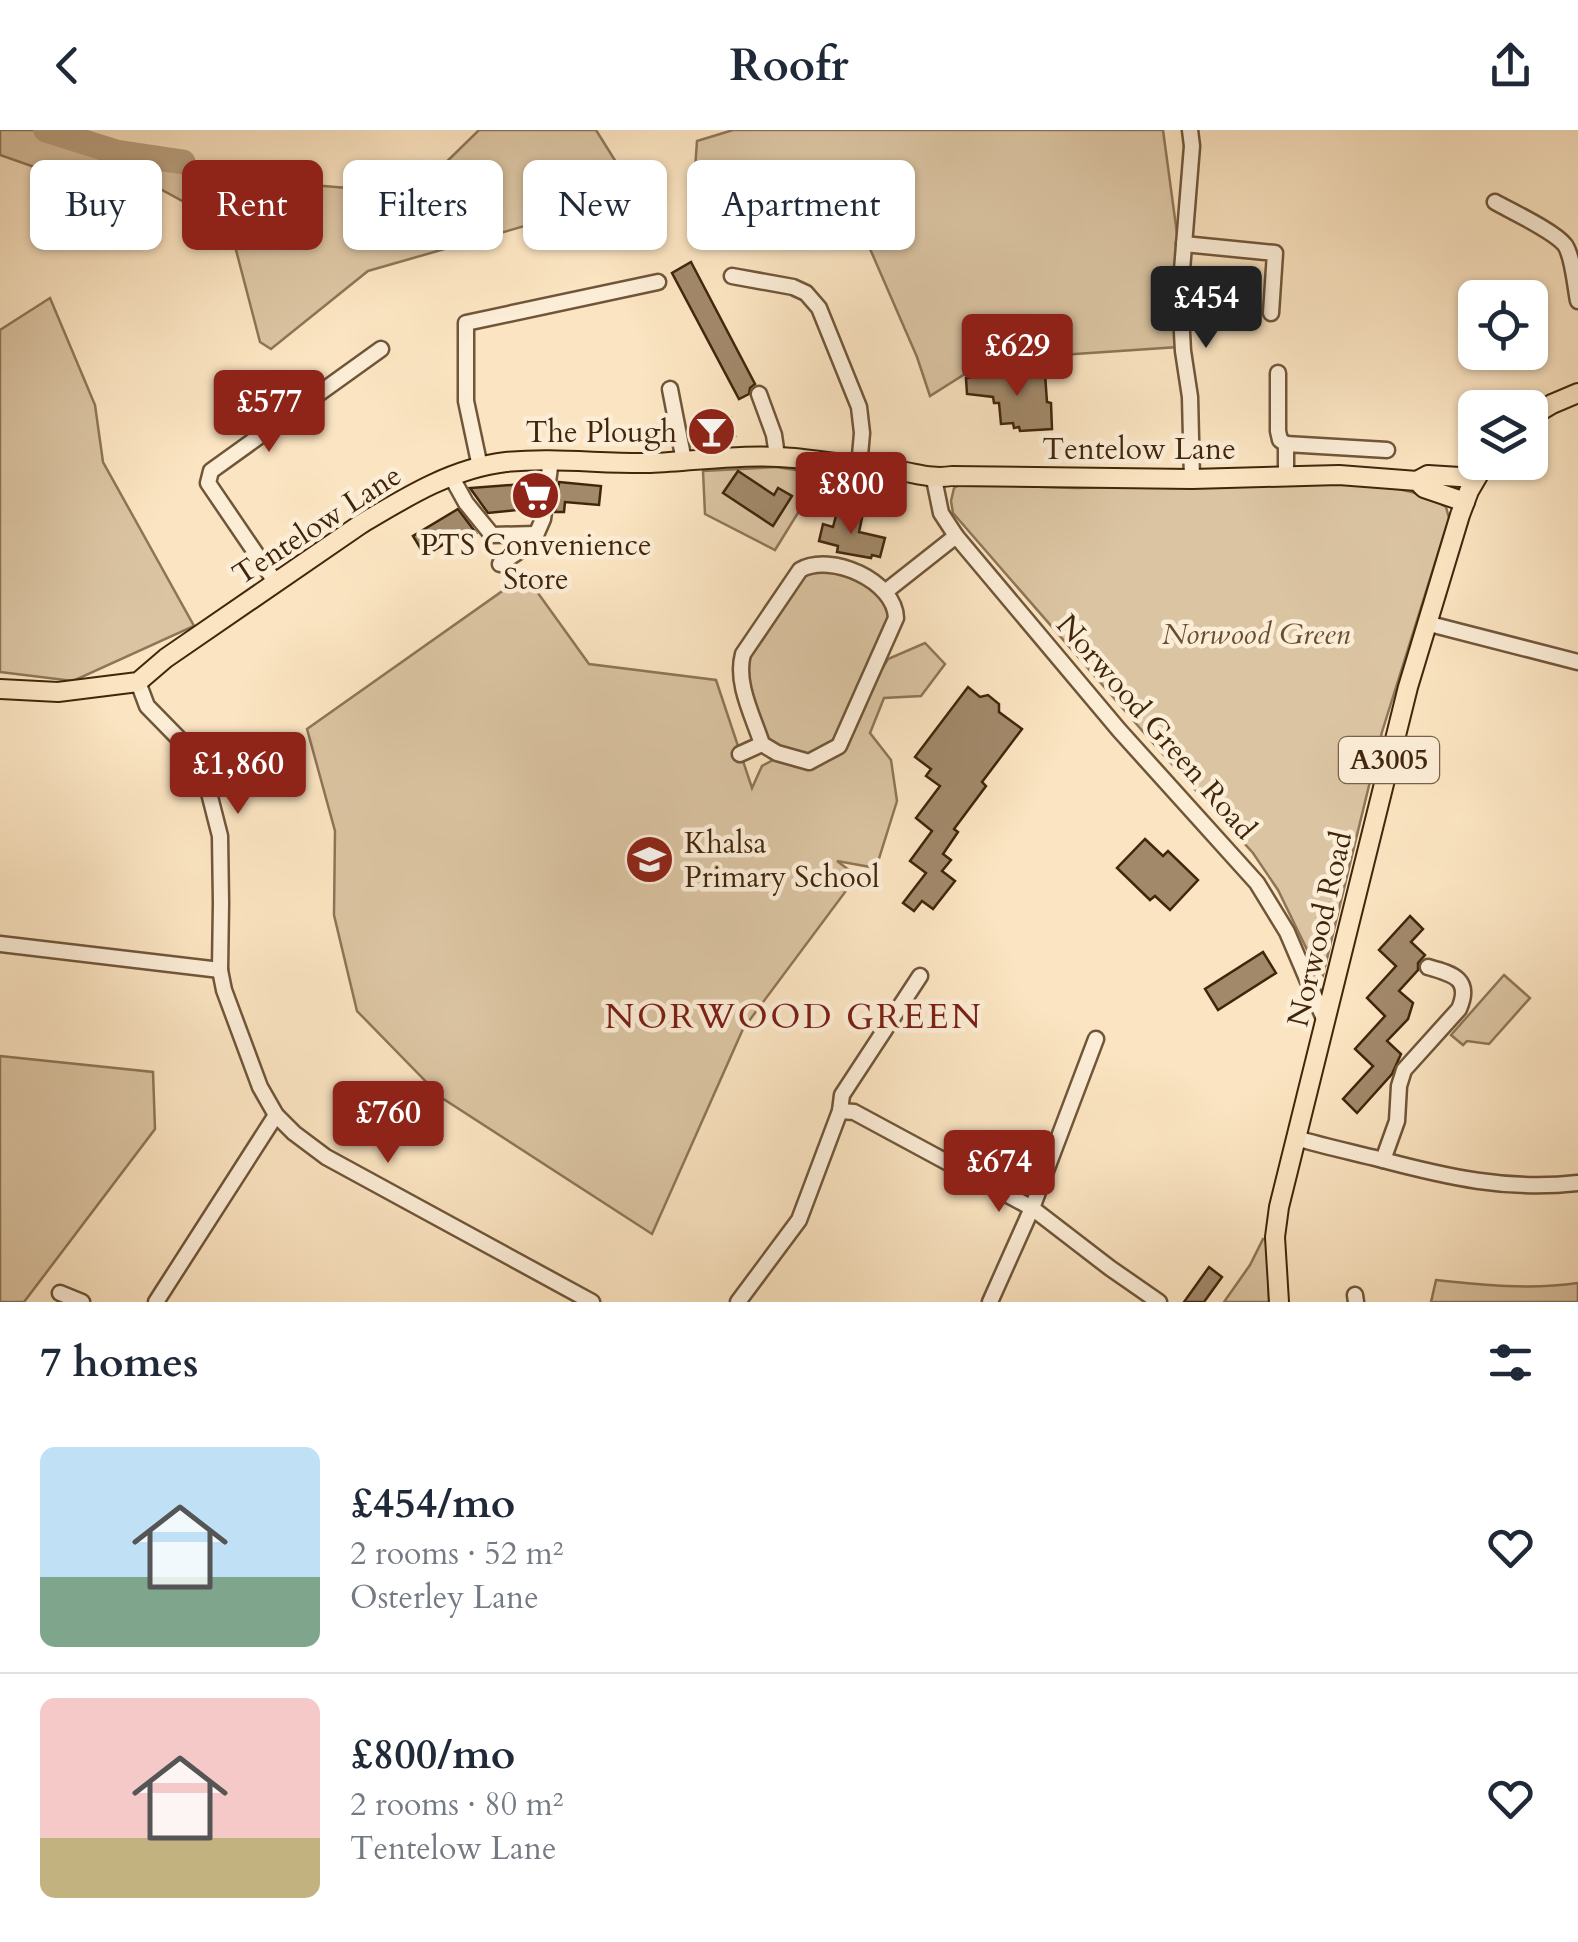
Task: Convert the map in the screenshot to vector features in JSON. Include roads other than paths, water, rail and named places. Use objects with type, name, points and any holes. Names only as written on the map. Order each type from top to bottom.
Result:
[{"type":"main road","points":[[1548,408],[1578,392]]},
{"type":"main road","name":"Tentelow Lane","points":[[138,682],[166,658],[392,505],[452,476],[506,462],[607,463],[777,456],[907,472],[934,479],[1352,475],[1417,481],[1428,475],[1458,472]]},
{"type":"main road","name":"Norwood Road","points":[[1279,1302],[1276,1224],[1296,1138],[1393,742],[1426,623],[1465,502],[1476,480]]},
{"type":"main road","name":"Tentelow Lane","points":[[1417,481],[1424,488],[1465,502]]},
{"type":"main road","points":[[0,689],[58,692],[138,682]]},
{"type":"street","points":[[1190,130],[1180,296],[1190,397],[1192,478]]},
{"type":"street","points":[[1494,202],[1564,244],[1578,301]]},
{"type":"street","points":[[1184,244],[1275,253],[1271,313]]},
{"type":"street","points":[[732,276],[794,286],[819,308],[859,407],[859,466]]},
{"type":"street","points":[[480,467],[466,402],[466,323],[658,282]]},
{"type":"street","points":[[276,583],[208,483],[210,470],[381,348]]},
{"type":"street","points":[[1278,373],[1280,440],[1286,444],[1387,450]]},
{"type":"street","points":[[670,390],[684,461]]},
{"type":"street","points":[[759,394],[777,456]]},
{"type":"street","points":[[1286,444],[1286,476]]},
{"type":"street","points":[[500,564],[533,542],[543,519],[551,460]]},
{"type":"street","points":[[452,476],[466,503],[492,535],[536,534]]},
{"type":"street","name":"Norwood Green Road","points":[[934,479],[941,513],[956,536],[1119,730],[1263,892],[1288,932],[1325,1022]]},
{"type":"street","points":[[885,592],[931,563],[956,536]]},
{"type":"street","points":[[824,562],[857,572],[885,592],[896,609],[894,626],[839,746],[809,762],[777,753],[762,744],[741,680],[743,654],[800,570],[824,562]]},
{"type":"street","points":[[1426,623],[1578,662]]},
{"type":"street","points":[[138,682],[147,706],[190,750],[208,789],[220,836],[220,970],[224,990],[260,1087],[276,1116],[326,1156],[592,1302]]},
{"type":"street","points":[[740,754],[762,744]]},
{"type":"street","points":[[0,944],[220,970]]},
{"type":"street","points":[[1383,1160],[1396,1120],[1404,1070],[1459,1008],[1464,997],[1462,984],[1452,974],[1428,967]]},
{"type":"street","points":[[738,1302],[799,1220],[840,1111],[842,1095],[920,976]]},
{"type":"street","points":[[990,1302],[1032,1208],[1096,1039]]},
{"type":"street","points":[[840,1111],[854,1112],[1032,1208],[1158,1302]]},
{"type":"street","points":[[156,1302],[276,1116]]},
{"type":"street","points":[[1296,1138],[1438,1175],[1486,1183],[1544,1187],[1578,1183]]},
{"type":"street","points":[[60,1293],[82,1302]]},
{"type":"waterway","points":[[46,130],[116,152],[182,162]]},
{"type":"place","name":"The Plough","points":[[712,432]]},
{"type":"place","name":"PTS Convenience Store","points":[[536,496]]},
{"type":"place","name":"Khalsa Primary School","points":[[649,860]]},
{"type":"district","name":"NORWOOD GREEN","points":[[794,1017]]},
{"type":"park label","name":"Norwood Green","points":[[1256,634]]}]
